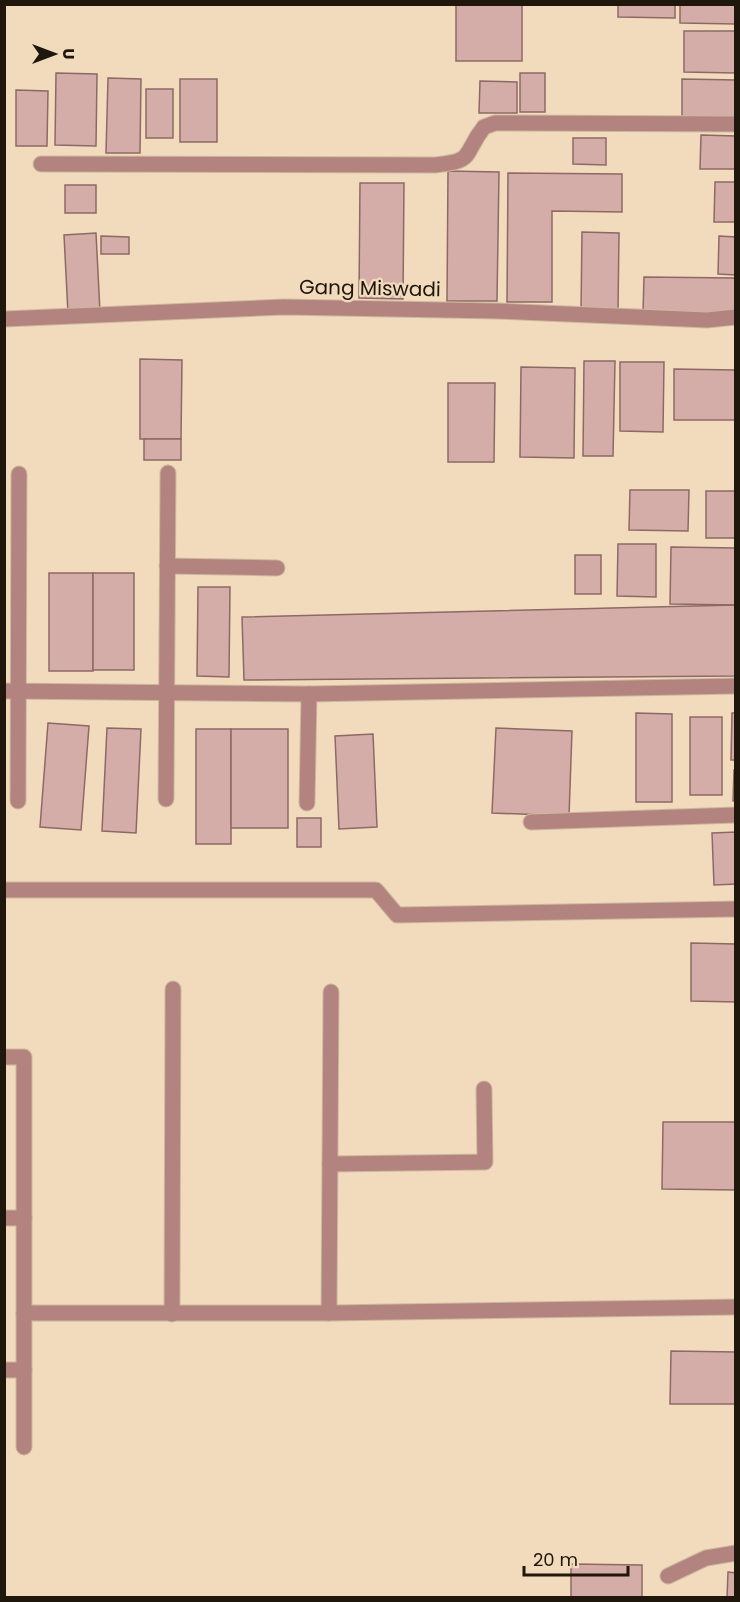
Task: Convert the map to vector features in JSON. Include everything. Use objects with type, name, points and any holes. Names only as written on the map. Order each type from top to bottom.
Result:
[{"type":"street","points":[[41,164],[435,165],[462,161],[484,127],[495,123],[735,124]]},
{"type":"street","name":"Gang Miswadi","points":[[4,319],[284,307],[496,310],[707,320],[735,317]]},
{"type":"street","points":[[166,799],[168,472]]},
{"type":"street","points":[[18,801],[11,691],[19,474]]},
{"type":"street","points":[[167,566],[277,568]]},
{"type":"street","points":[[11,691],[309,694],[735,686]]},
{"type":"street","points":[[307,803],[309,694]]},
{"type":"street","points":[[531,822],[735,815]]},
{"type":"street","points":[[4,890],[376,890],[397,915],[735,909]]},
{"type":"street","points":[[172,1314],[173,990]]},
{"type":"street","points":[[329,1313],[330,992]]},
{"type":"street","points":[[4,1057],[24,1057],[24,1447]]},
{"type":"street","points":[[330,1164],[485,1162],[484,1089]]},
{"type":"street","points":[[4,1218],[24,1218]]},
{"type":"street","points":[[24,1313],[329,1313],[735,1307]]},
{"type":"street","points":[[4,1370],[24,1370]]},
{"type":"street","points":[[668,1576],[706,1558],[735,1553]]},
{"type":"building","points":[[456,4],[522,4],[522,61],[456,61]]},
{"type":"building","points":[[618,4],[675,4],[675,18],[618,17]]},
{"type":"building","points":[[680,4],[736,4],[736,24],[680,23]]},
{"type":"building","points":[[684,31],[736,31],[736,73],[684,72]]},
{"type":"building","points":[[56,73],[97,74],[96,146],[55,145]]},
{"type":"building","points":[[520,73],[545,73],[545,112],[520,112]]},
{"type":"building","points":[[108,78],[141,79],[140,153],[106,153]]},
{"type":"building","points":[[180,79],[217,79],[217,142],[180,142]]},
{"type":"building","points":[[682,79],[736,80],[736,121],[682,120]]},
{"type":"building","points":[[480,81],[517,82],[517,113],[479,113]]},
{"type":"building","points":[[146,89],[173,89],[173,138],[146,138]]},
{"type":"building","points":[[16,90],[48,91],[47,146],[16,146]]},
{"type":"building","points":[[701,135],[736,136],[736,169],[700,169]]},
{"type":"building","points":[[573,138],[606,138],[606,165],[573,164]]},
{"type":"building","points":[[448,171],[499,172],[497,301],[447,301]]},
{"type":"building","points":[[508,173],[622,174],[622,212],[552,211],[552,302],[507,302]]},
{"type":"building","points":[[715,182],[736,182],[736,222],[714,222]]},
{"type":"building","points":[[360,183],[404,183],[403,299],[359,298]]},
{"type":"building","points":[[65,185],[96,185],[96,213],[65,213]]},
{"type":"building","points":[[582,232],[619,233],[618,312],[581,312]]},
{"type":"building","points":[[96,233],[100,312],[68,314],[64,235]]},
{"type":"building","points":[[101,236],[129,237],[129,254],[101,254]]},
{"type":"building","points":[[719,236],[736,237],[736,275],[718,274]]},
{"type":"building","points":[[644,277],[736,278],[736,313],[643,312]]},
{"type":"building","points":[[140,359],[182,360],[181,439],[140,439]]},
{"type":"building","points":[[584,361],[615,361],[613,456],[583,456]]},
{"type":"building","points":[[620,362],[664,362],[663,432],[620,431]]},
{"type":"building","points":[[521,367],[575,368],[574,458],[520,457]]},
{"type":"building","points":[[674,369],[736,370],[736,420],[674,420]]},
{"type":"building","points":[[448,383],[495,383],[494,462],[448,462]]},
{"type":"building","points":[[144,439],[181,439],[181,460],[144,460]]},
{"type":"building","points":[[630,490],[689,490],[688,531],[629,530]]},
{"type":"building","points":[[706,491],[736,491],[736,538],[706,538]]},
{"type":"building","points":[[618,544],[656,544],[656,597],[617,596]]},
{"type":"building","points":[[671,547],[736,548],[736,605],[670,604]]},
{"type":"building","points":[[575,555],[601,555],[601,594],[575,594]]},
{"type":"building","points":[[49,573],[93,573],[93,671],[49,671]]},
{"type":"building","points":[[93,573],[134,573],[134,670],[93,670]]},
{"type":"building","points":[[198,587],[230,587],[229,677],[197,676]]},
{"type":"building","points":[[736,605],[736,676],[244,680],[242,617]]},
{"type":"building","points":[[636,713],[672,714],[672,802],[636,802]]},
{"type":"building","points":[[732,713],[736,713],[736,760],[731,760]]},
{"type":"building","points":[[690,717],[722,717],[722,795],[690,795]]},
{"type":"building","points":[[48,723],[89,726],[81,830],[40,827]]},
{"type":"building","points":[[107,728],[141,729],[136,833],[102,831]]},
{"type":"building","points":[[496,728],[572,731],[569,816],[492,813]]},
{"type":"building","points":[[196,729],[231,729],[231,844],[196,844]]},
{"type":"building","points":[[231,729],[288,729],[288,828],[231,828]]},
{"type":"building","points":[[373,734],[377,827],[339,829],[335,736]]},
{"type":"building","points":[[734,770],[736,770],[736,801],[733,801]]},
{"type":"building","points":[[297,818],[321,818],[321,847],[297,847]]},
{"type":"building","points":[[736,832],[736,884],[714,885],[712,833]]},
{"type":"building","points":[[691,943],[736,944],[736,1002],[691,1001]]},
{"type":"building","points":[[663,1122],[736,1122],[736,1190],[662,1189]]},
{"type":"building","points":[[671,1351],[736,1352],[736,1404],[670,1404]]},
{"type":"building","points":[[571,1564],[642,1565],[642,1598],[571,1598]]},
{"type":"building","points":[[728,1572],[736,1573],[736,1598],[727,1598]]}]
